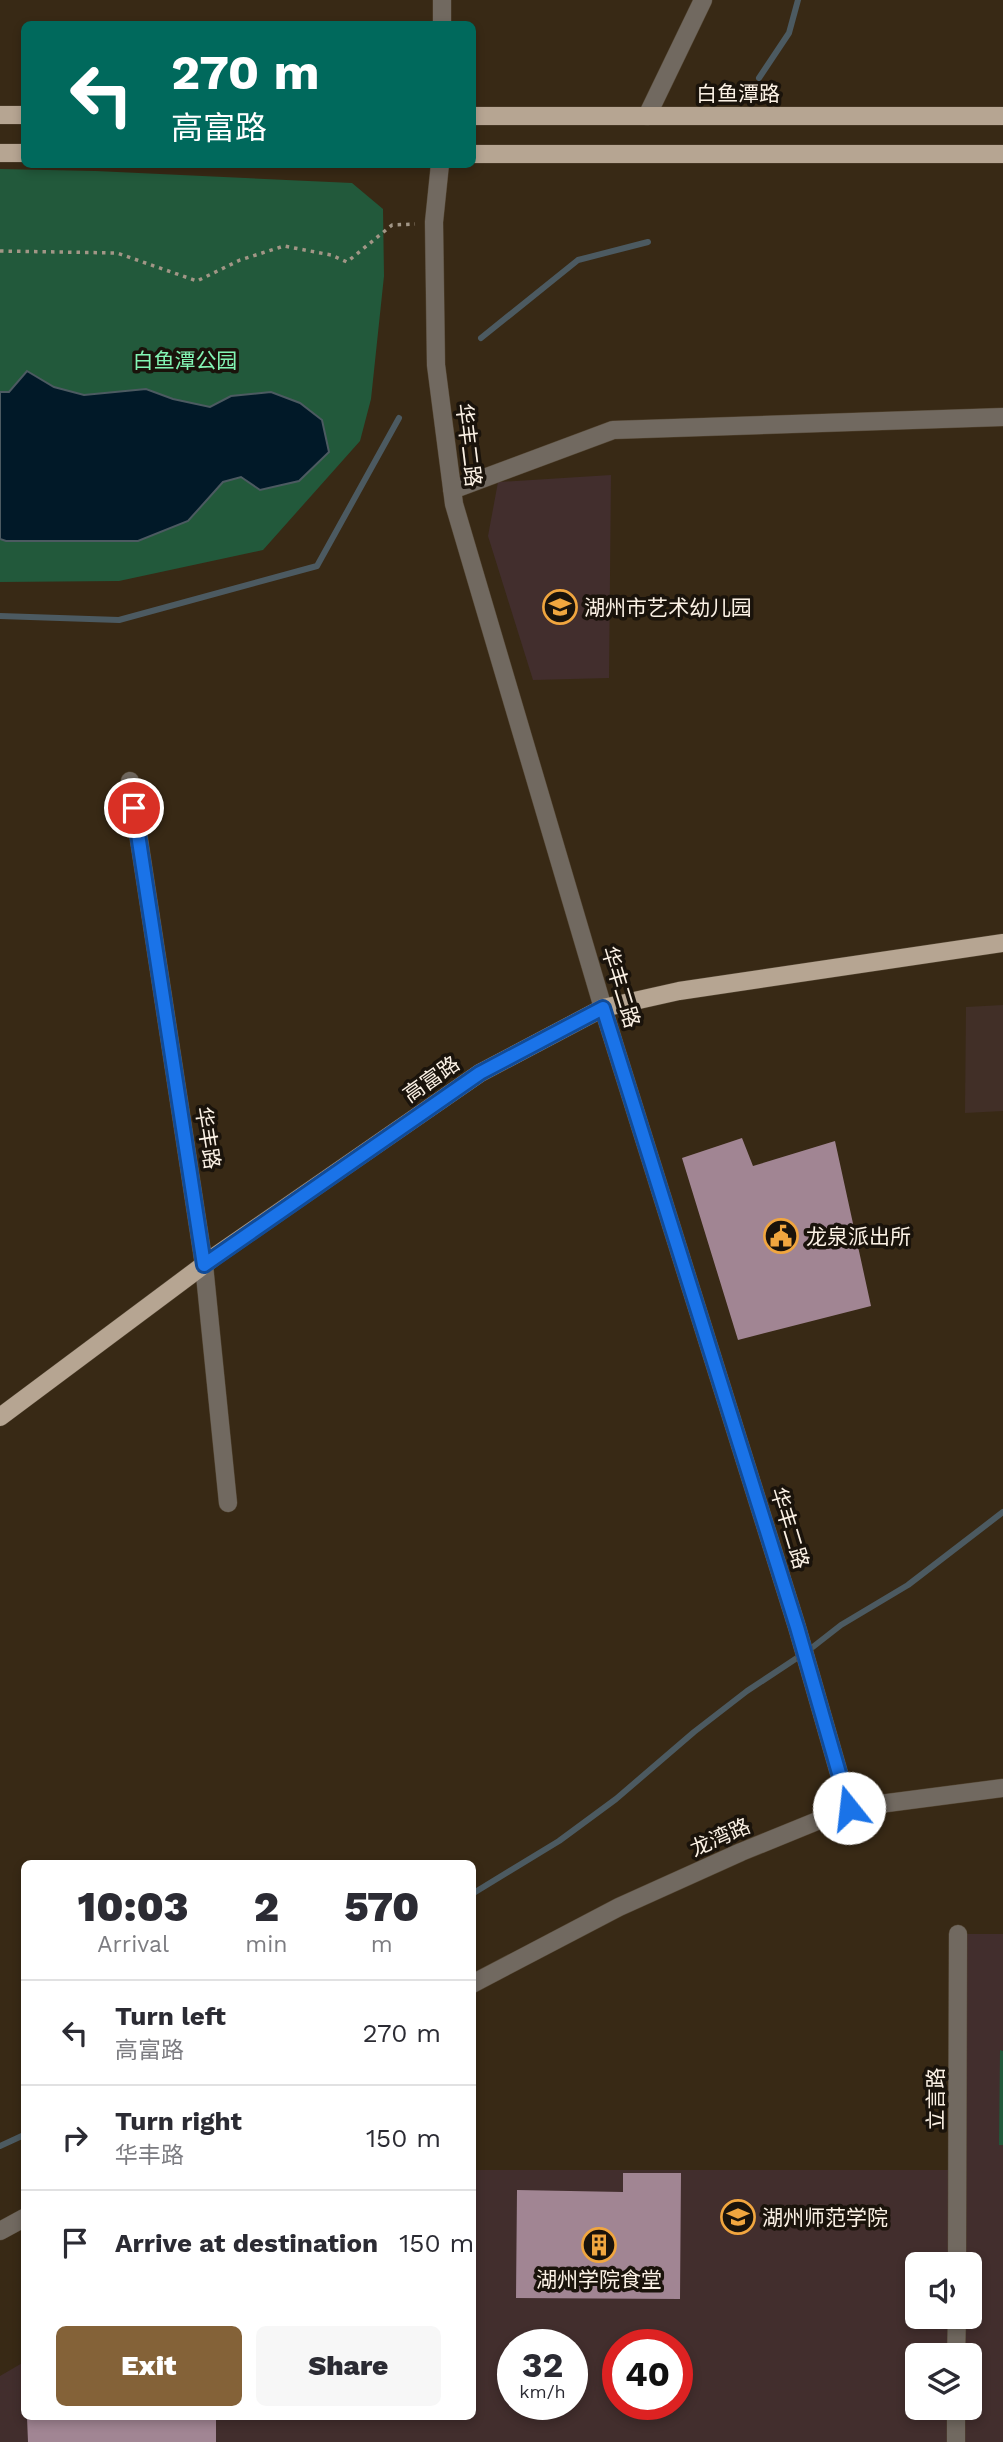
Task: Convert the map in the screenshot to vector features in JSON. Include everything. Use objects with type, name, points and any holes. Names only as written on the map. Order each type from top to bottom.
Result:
[{"type":"main road","points":[[0,115],[21,115]]},
{"type":"main road","name":"白鱼潭路","points":[[476,116],[1003,116]]},
{"type":"main road","points":[[0,153],[21,153]]},
{"type":"main road","points":[[476,154],[1003,155]]},
{"type":"main road","name":"高富路","points":[[0,1417],[204,1265],[480,1073],[603,1008],[679,991],[1003,943]]},
{"type":"street","points":[[442,0],[442,21]]},
{"type":"street","points":[[647,116],[703,0]]},
{"type":"street","name":"华丰二路","points":[[440,168],[433,222],[436,365],[454,505],[603,1008],[797,1627],[849,1808]]},
{"type":"street","points":[[452,490],[613,430],[1003,417]]},
{"type":"street","name":"华丰路","points":[[130,781],[204,1265],[228,1503]]},
{"type":"street","name":"龙湾路","points":[[476,1982],[619,1907],[741,1852],[849,1808],[1003,1788]]},
{"type":"street","name":"立言路","points":[[957,2252],[958,1934]]},
{"type":"street","points":[[0,2231],[21,2220]]},
{"type":"street","points":[[956,2420],[956,2442]]},
{"type":"path","points":[[0,251],[117,254],[197,281],[240,260],[284,246],[331,255],[347,262],[392,225],[433,222]]},
{"type":"shaded area","name":"湖州市艺术幼儿园","points":[[611,475],[609,678],[533,680],[488,536],[498,482]]},
{"type":"shaded area","points":[[1003,1005],[1003,1111],[965,1113],[966,1007]]},
{"type":"shaded area","name":"湖州师范学院","points":[[958,1934],[1003,1934],[1003,2442],[0,2442],[0,2376],[21,2364],[21,2420],[476,2420],[476,2170],[957,2170]]},
{"type":"green space","name":"白鱼潭公园","points":[[0,169],[352,183],[383,209],[384,276],[371,399],[360,441],[263,550],[119,581],[0,582]]},
{"type":"green space","points":[[1000,2050],[1003,2051],[1003,2145],[999,2145]]},
{"type":"water","points":[[27,371],[54,387],[84,395],[146,389],[173,399],[210,407],[231,396],[271,392],[300,403],[322,420],[329,452],[299,481],[260,490],[241,477],[223,482],[188,521],[138,541],[6,541],[0,539],[0,392],[9,392]]},
{"type":"building","name":"龙泉派出所","points":[[742,1138],[753,1166],[835,1141],[871,1306],[738,1340],[682,1158]]},
{"type":"building","name":"湖州学院食堂","points":[[623,2173],[681,2173],[680,2299],[516,2298],[517,2190],[623,2192]]},
{"type":"building","points":[[27,2420],[216,2420],[216,2442],[28,2442]]},
{"type":"waterway","points":[[759,78],[789,33],[798,0]]},
{"type":"waterway","points":[[481,338],[578,260],[648,242]]},
{"type":"waterway","points":[[0,616],[119,620],[317,566],[399,418]]},
{"type":"waterway","points":[[476,1892],[559,1841],[616,1799],[747,1691],[841,1625],[908,1585],[1003,1512]]},
{"type":"waterway","points":[[0,2146],[21,2136]]},
{"type":"place","name":"湖州市艺术幼儿园","points":[[560,607]]},
{"type":"place","name":"龙泉派出所","points":[[781,1236]]},
{"type":"place","name":"湖州师范学院","points":[[738,2217]]},
{"type":"place","name":"湖州学院食堂","points":[[599,2245]]},
{"type":"route","points":[[134,808],[204,1265],[480,1073],[603,1008],[797,1627],[849,1808]]}]
